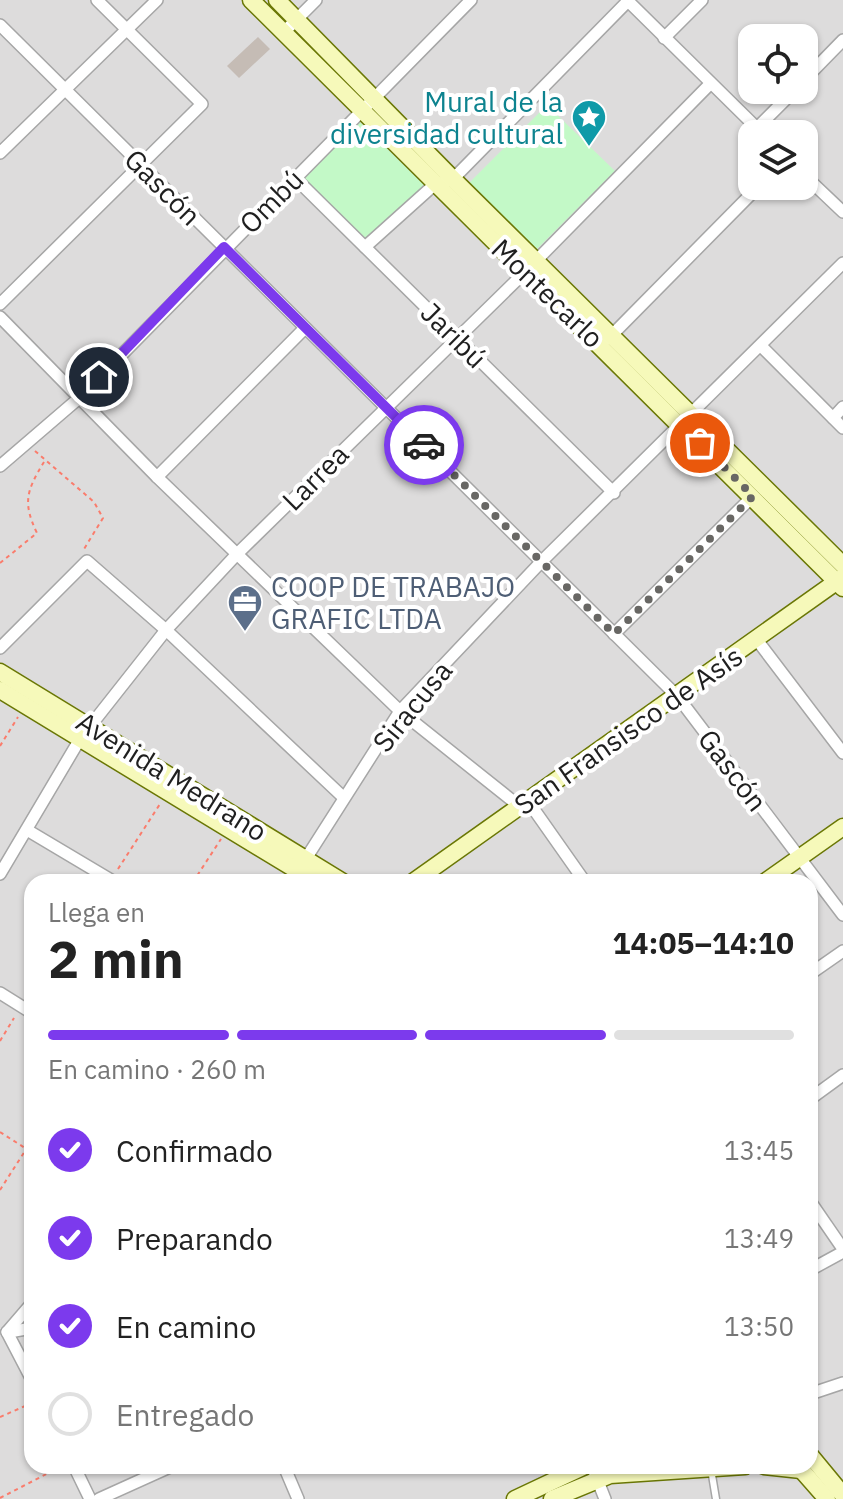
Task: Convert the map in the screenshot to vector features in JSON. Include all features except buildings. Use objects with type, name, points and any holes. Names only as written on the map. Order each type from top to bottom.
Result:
[{"type":"main road","name":"Montecarlo","points":[[251,0],[434,185],[531,266],[843,565]]},
{"type":"main road","name":"Montecarlo","points":[[277,0],[453,179],[531,266]]},
{"type":"main road","name":"Montecarlo","points":[[688,419],[753,496],[841,582]]},
{"type":"main road","name":"San Fransisco de Asís","points":[[424,874],[841,582]]},
{"type":"main road","name":"Avenida Medrano","points":[[0,672],[90,724],[298,871]]},
{"type":"main road","name":"Avenida Medrano","points":[[0,690],[298,871]]},
{"type":"main road","points":[[776,874],[843,827]]},
{"type":"main road","points":[[515,1499],[568,1474]]},
{"type":"main road","points":[[552,1499],[591,1474]]},
{"type":"main road","points":[[810,1474],[827,1499]]},
{"type":"main road","points":[[816,1474],[843,1495]]},
{"type":"street","points":[[0,304],[202,104],[97,0]]},
{"type":"street","points":[[0,153],[157,0]]},
{"type":"street","points":[[284,32],[316,0]]},
{"type":"street","name":"Ombú","points":[[0,466],[78,399],[224,247],[471,0]]},
{"type":"street","points":[[664,38],[702,0]]},
{"type":"street","points":[[365,247],[434,185],[453,179],[627,1],[748,120]]},
{"type":"street","name":"Gascón","points":[[0,25],[678,697],[813,874]]},
{"type":"street","points":[[818,66],[843,40]]},
{"type":"street","name":"Larrea","points":[[0,874],[90,724],[166,630],[237,554],[458,339],[710,84]]},
{"type":"street","points":[[769,120],[783,104]]},
{"type":"street","name":"Jaribú","points":[[294,177],[614,493]]},
{"type":"street","points":[[818,188],[843,212]]},
{"type":"street","points":[[608,340],[745,200]]},
{"type":"street","name":"Siracusa","points":[[298,871],[400,711],[542,561],[843,263]]},
{"type":"street","points":[[0,317],[157,477],[400,711],[523,804],[578,874]]},
{"type":"street","points":[[157,477],[305,328]]},
{"type":"street","points":[[761,346],[843,428]]},
{"type":"street","points":[[833,418],[843,407]]},
{"type":"street","points":[[614,634],[753,496]]},
{"type":"street","points":[[0,648],[87,561],[166,630],[343,797]]},
{"type":"street","points":[[757,640],[843,753]]},
{"type":"street","points":[[27,830],[101,874]]},
{"type":"street","name":"Gascón","points":[[818,881],[843,915]]},
{"type":"street","points":[[818,968],[843,951]]},
{"type":"street","points":[[0,993],[24,1008]]},
{"type":"street","points":[[818,1094],[842,1079]]},
{"type":"street","points":[[818,1213],[843,1250],[818,1265]]},
{"type":"street","points":[[4,1333],[24,1312]]},
{"type":"street","points":[[4,1333],[24,1329]]},
{"type":"street","points":[[4,1333],[24,1367]]},
{"type":"street","points":[[818,1391],[843,1383]]},
{"type":"street","points":[[78,1474],[90,1499]]},
{"type":"street","points":[[99,1499],[154,1474]]},
{"type":"street","points":[[287,1474],[298,1499]]},
{"type":"street","points":[[593,1474],[605,1499]]},
{"type":"lane","points":[[712,1474],[716,1499]]},
{"type":"path","points":[[28,442],[44,462],[94,502],[103,518],[83,551],[87,561]]},
{"type":"path","points":[[0,563],[37,533],[29,516],[26,491],[44,462]]},
{"type":"path","points":[[0,746],[25,706]]},
{"type":"path","points":[[115,874],[167,792]]},
{"type":"path","points":[[198,874],[227,829]]},
{"type":"path","points":[[0,1132],[24,1147]]},
{"type":"path","points":[[0,1190],[24,1151]]},
{"type":"path","points":[[0,1417],[24,1406]]},
{"type":"path","points":[[0,1498],[46,1474]]},
{"type":"shaded area","points":[[0,0],[843,0],[843,1499],[0,1499]]},
{"type":"green space","points":[[547,105],[615,171],[537,249],[469,183]]},
{"type":"green space","points":[[360,122],[424,185],[365,241],[304,178]]},
{"type":"way so far","points":[[424,445],[614,634],[753,496],[700,443]]},
{"type":"place","name":"Mural de la diversidad cultural","points":[[589,148]]},
{"type":"place","name":"COOP DE TRABAJO GRAFIC LTDA","points":[[245,633]]},
{"type":"route","points":[[99,377],[224,247],[424,445]]}]
